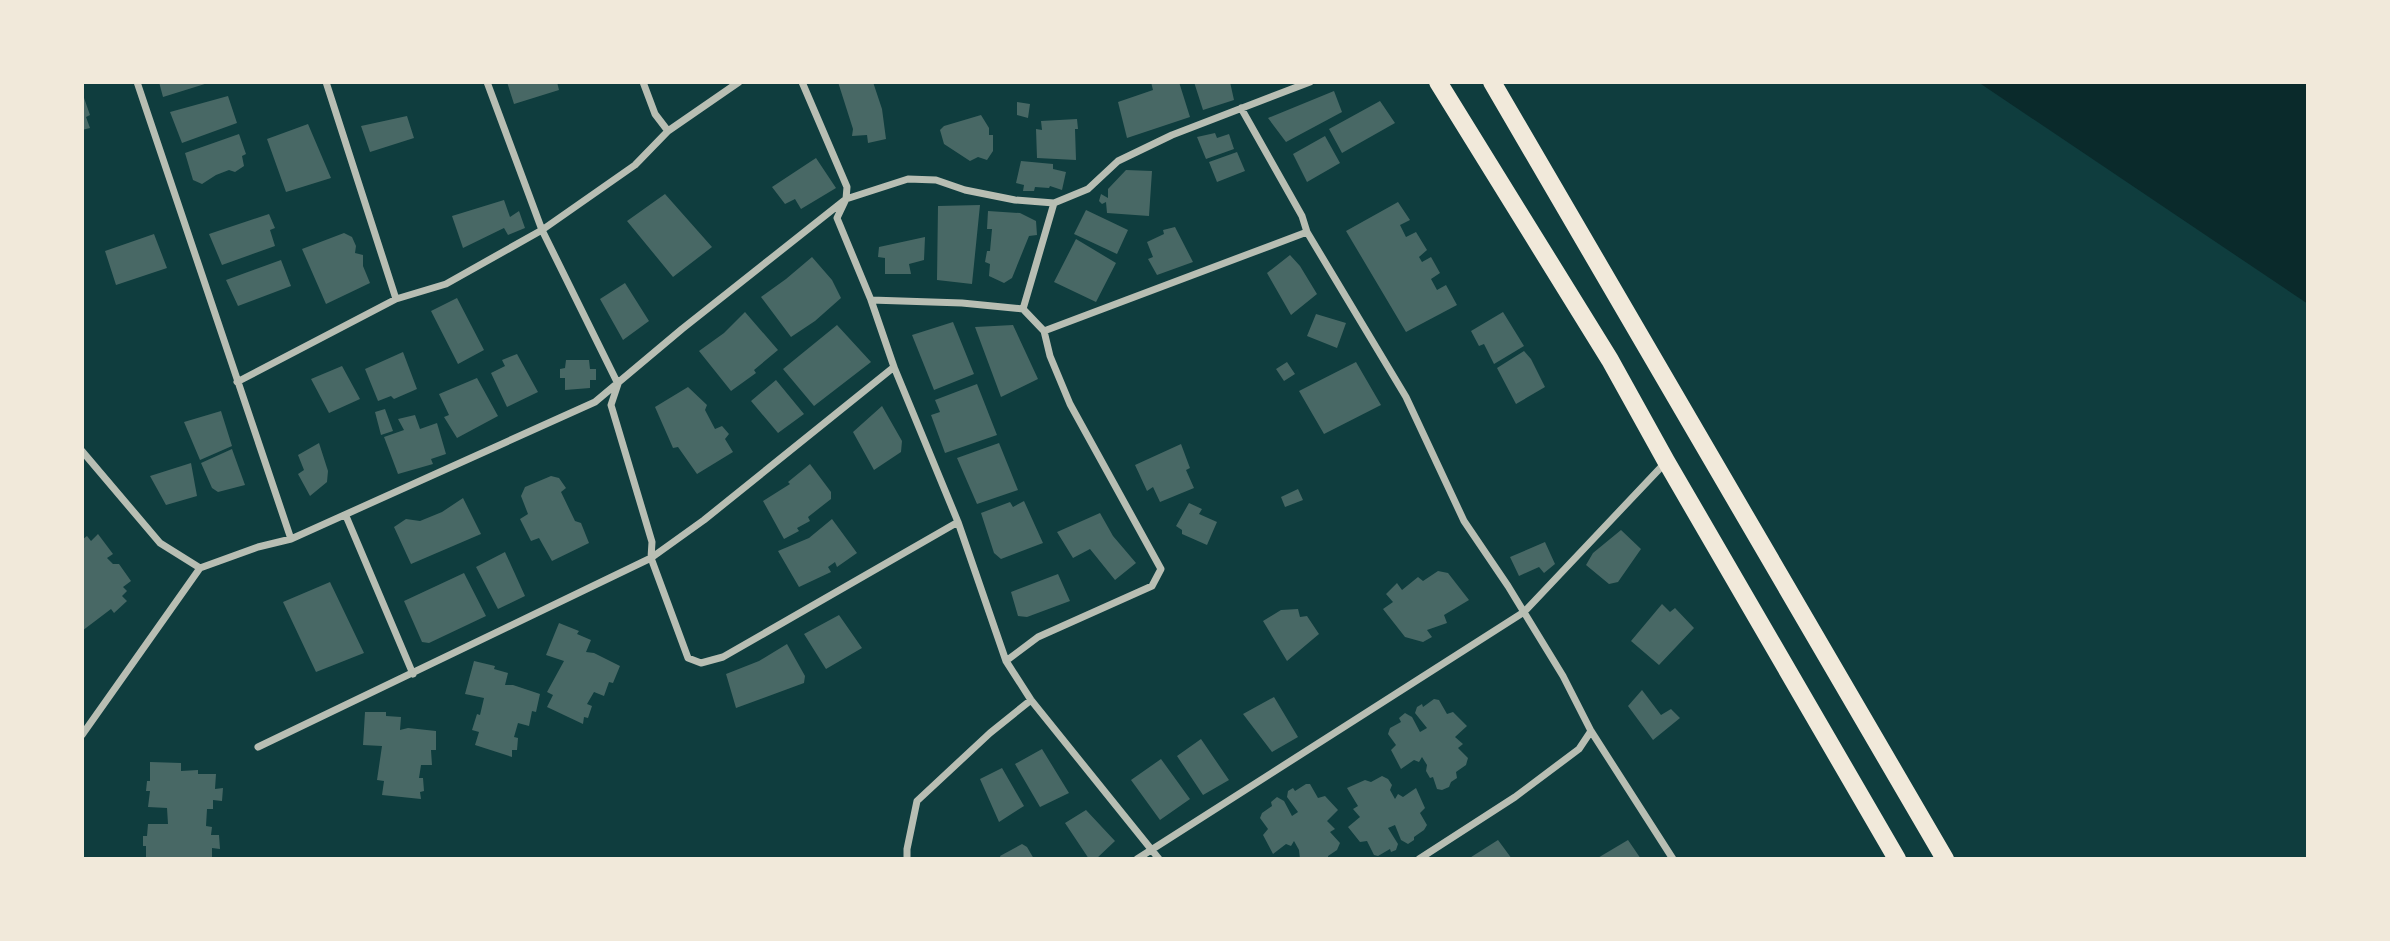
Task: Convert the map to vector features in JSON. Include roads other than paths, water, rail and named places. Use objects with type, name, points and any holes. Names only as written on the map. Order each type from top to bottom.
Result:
[{"type":"highway","points":[[1438,82],[1611,360],[1666,461],[1897,859]]},
{"type":"highway","points":[[1492,82],[1945,859]]},
{"type":"street","points":[[137,82],[291,539]]},
{"type":"street","points":[[326,82],[396,299]]},
{"type":"street","points":[[487,82],[542,230],[618,384],[611,405],[652,542],[651,558],[688,658],[701,663],[723,657],[958,522]]},
{"type":"street","points":[[643,82],[655,114],[668,131]]},
{"type":"street","points":[[237,382],[396,299],[446,284],[542,230],[635,165],[668,131],[739,82]]},
{"type":"street","points":[[802,82],[847,187],[838,218],[894,367],[958,522],[1006,661],[1031,700],[1159,859]]},
{"type":"street","points":[[82,735],[200,568],[258,547],[291,539],[346,516],[595,402],[845,198],[908,179],[936,180],[965,190],[1015,200],[1054,203],[1088,189],[1118,161],[1172,135],[1310,82]]},
{"type":"street","points":[[1241,108],[1302,216],[1307,232],[1406,397],[1464,521],[1524,612],[1563,676],[1591,731],[1673,859]]},
{"type":"street","points":[[1023,309],[1054,203]]},
{"type":"street","points":[[1044,331],[1307,232]]},
{"type":"street","points":[[871,300],[962,303],[1023,309],[1044,331],[1050,356],[1070,404],[1161,569],[1152,586],[1038,637],[1006,661]]},
{"type":"street","points":[[258,747],[651,558],[704,520],[894,367]]},
{"type":"street","points":[[82,451],[160,543],[200,568]]},
{"type":"street","points":[[1137,859],[1524,612],[1666,461]]},
{"type":"street","points":[[346,516],[413,674]]},
{"type":"street","points":[[907,859],[917,801],[990,733],[1031,700]]},
{"type":"street","points":[[1419,859],[1515,797],[1579,749],[1591,731]]},
{"type":"water","points":[[1978,82],[2308,82],[2308,304]]}]
